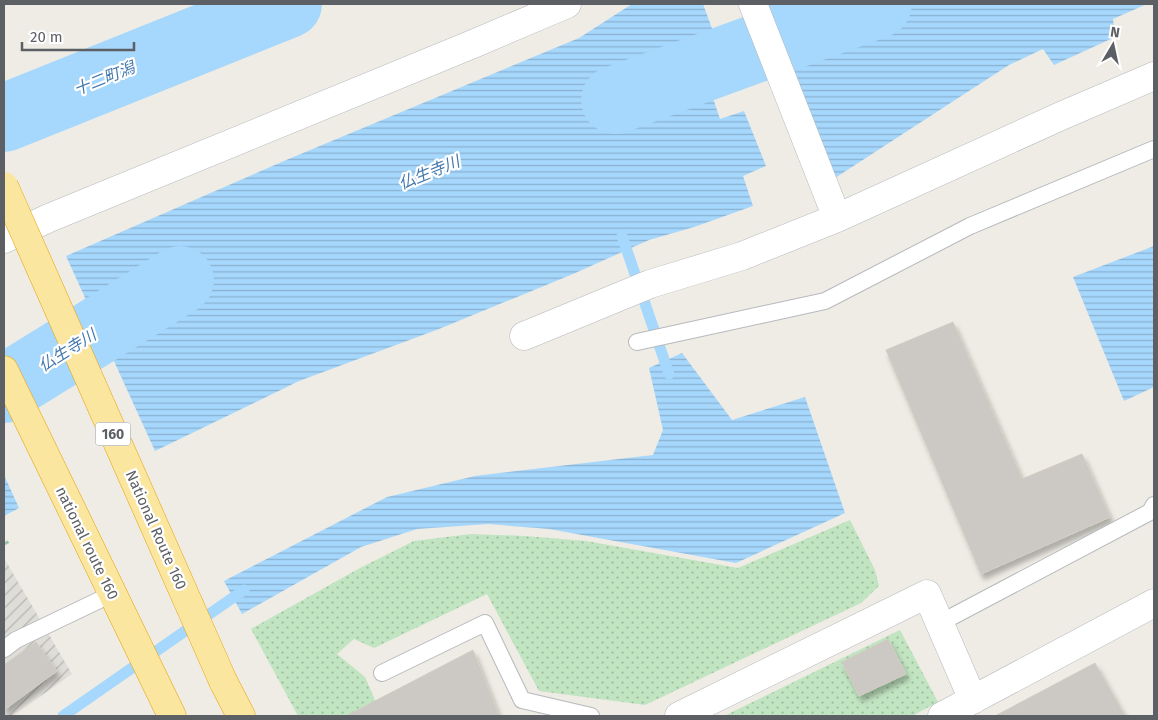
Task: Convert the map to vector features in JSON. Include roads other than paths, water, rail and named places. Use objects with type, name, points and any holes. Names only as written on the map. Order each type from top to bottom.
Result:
[{"type":"highway","name":"National Route 160","points":[[4,186],[223,681],[241,716]]},
{"type":"highway","name":"national route 160","points":[[4,370],[167,708]]},
{"type":"street","points":[[4,239],[58,214],[567,4]]},
{"type":"street","points":[[753,4],[837,218]]},
{"type":"street","points":[[524,336],[650,284],[742,256],[837,218],[1061,116],[1154,76]]},
{"type":"street","points":[[691,714],[927,594],[973,700]]},
{"type":"street","points":[[942,716],[1154,603]]},
{"type":"lane","points":[[637,342],[826,301],[970,226],[1154,149]]},
{"type":"lane","points":[[940,623],[1150,512],[1154,505]]},
{"type":"lane","points":[[4,649],[16,640],[112,594]]},
{"type":"lane","points":[[382,673],[485,623],[522,700],[590,716]]},
{"type":"water","points":[[632,4],[703,4],[720,50],[700,59],[720,119],[744,111],[766,166],[743,176],[753,206],[694,227],[649,240],[573,274],[439,329],[299,381],[155,451],[66,256],[291,158],[579,38]]},
{"type":"water","points":[[767,4],[1147,4],[1113,19],[1115,37],[1054,65],[1043,49],[1009,65],[835,178]]},
{"type":"water","points":[[1154,246],[1154,387],[1124,401],[1073,277]]},
{"type":"water","points":[[682,353],[732,420],[805,397],[845,513],[736,563],[549,529],[488,524],[417,529],[361,547],[242,614],[224,581],[387,497],[475,476],[653,455],[663,430],[649,368]]},
{"type":"water","points":[[4,475],[19,508],[4,516]]},
{"type":"waterway","name":"十二町潟","points":[[4,118],[288,4]]},
{"type":"waterway","name":"仏生寺川","points":[[615,100],[878,4]]},
{"type":"waterway","points":[[622,236],[669,374]]},
{"type":"waterway","name":"仏生寺川","points":[[4,389],[180,280]]},
{"type":"waterway","points":[[63,716],[244,590]]}]
